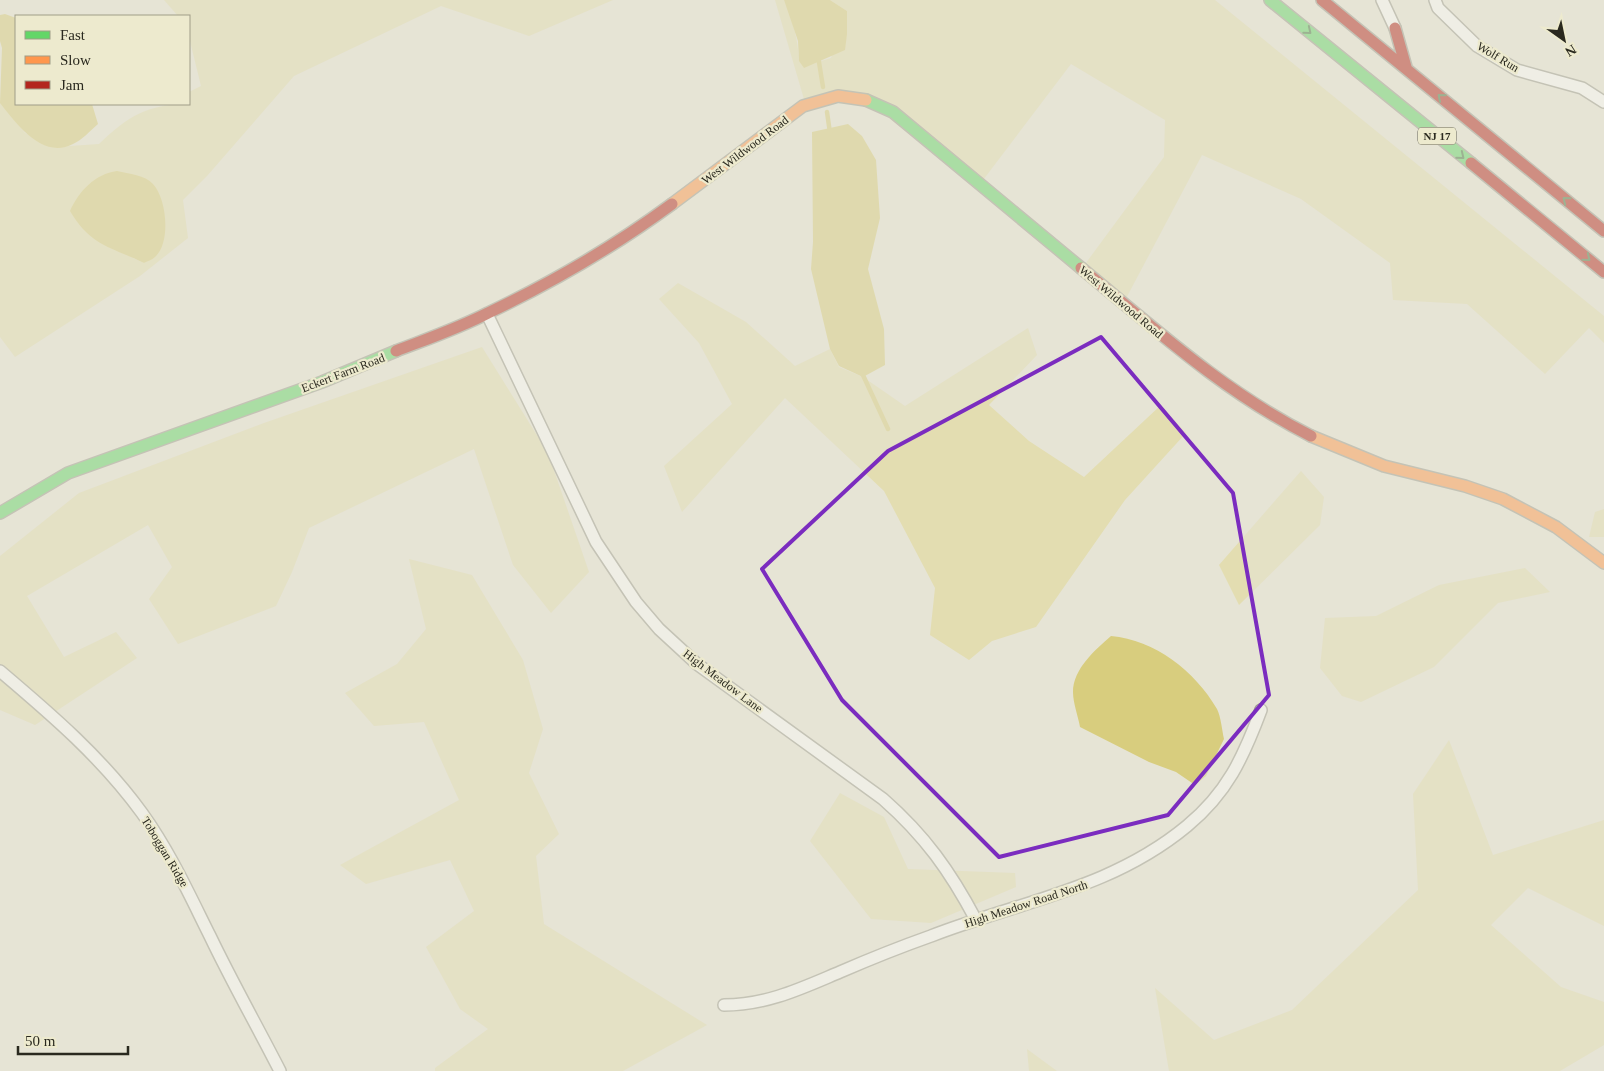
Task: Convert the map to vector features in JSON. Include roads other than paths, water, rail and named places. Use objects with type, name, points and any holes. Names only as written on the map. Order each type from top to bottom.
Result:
[{"type":"main road","name":"NJ 17","points":[[1270,0],[1604,272]]},
{"type":"main road","name":"NJ 17","points":[[1322,0],[1604,231]]},
{"type":"main road","points":[[1395,28],[1406,67]]},
{"type":"main road","name":"West Wildwood Road","points":[[672,205],[803,106],[821,98],[840,95],[858,96],[876,102],[893,112],[1202,368],[1250,404],[1290,427],[1332,447],[1376,463],[1465,486],[1501,498],[1535,514],[1567,534],[1604,563]]},
{"type":"main road","name":"Eckert Farm Road","points":[[0,514],[36,490],[68,473],[322,382],[487,314],[576,267],[630,235],[672,205]]},
{"type":"street","points":[[1382,0],[1395,28]]},
{"type":"street","name":"Wolf Run","points":[[1436,0],[1438,8],[1477,46],[1517,70],[1582,88],[1604,102]]},
{"type":"street","name":"High Meadow Lane","points":[[487,314],[596,542],[636,602],[659,629],[697,664],[883,799],[909,822],[932,848],[955,880],[976,920]]},
{"type":"street","name":"Toboggan Ridge","points":[[0,671],[61,723],[90,752],[142,814],[170,856],[280,1071]]},
{"type":"street","name":"High Meadow Road North","points":[[724,1005],[760,1002],[788,995],[915,942],[976,920],[1095,882],[1141,859],[1165,843],[1213,802],[1230,780],[1244,756],[1261,710]]},
{"type":"waterway","points":[[818,56],[823,87]]},
{"type":"waterway","points":[[827,112],[830,133]]},
{"type":"waterway","points":[[862,373],[888,429]]}]
